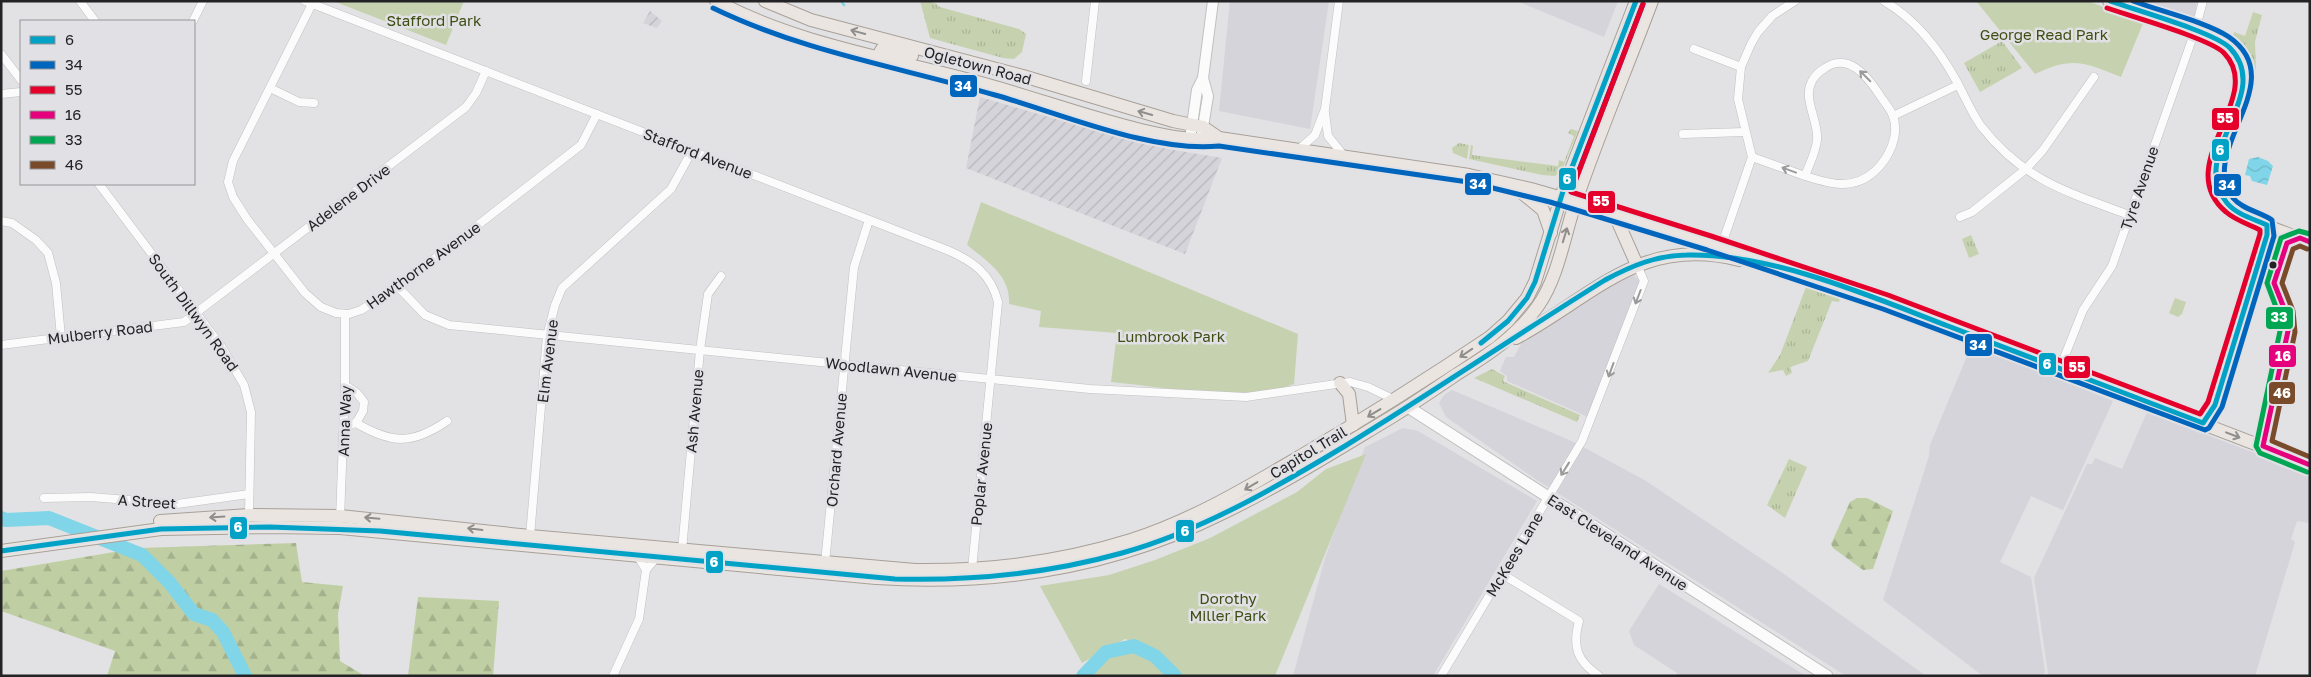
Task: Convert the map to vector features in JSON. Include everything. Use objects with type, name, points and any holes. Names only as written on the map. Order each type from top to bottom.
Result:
[{"type":"main road","name":"Ogletown Road","points":[[708,1],[721,4],[790,33],[997,87],[1101,121],[1195,140],[1219,138],[1510,183],[1614,213],[1773,264]]},
{"type":"main road","name":"Ogletown Road","points":[[765,1],[811,20],[1023,76],[1097,100],[1198,126],[1219,138]]},
{"type":"main road","name":"Capitol Trail","points":[[1,544],[249,515],[530,536],[906,570],[972,569],[1051,560],[1111,546],[1191,517],[1244,490],[1395,400],[1490,337],[1508,321],[1527,298],[1536,282],[1561,197],[1636,1]]},
{"type":"main road","name":"Capitol Trail","points":[[1,551],[160,525],[270,527],[340,522],[637,555],[917,580],[977,579],[1054,570],[1150,544],[1223,513],[1277,485],[1408,407],[1501,346],[1530,316],[1546,292],[1576,202],[1652,1]]},
{"type":"main road","points":[[2109,1],[2216,39],[2229,47],[2238,59],[2244,76],[2241,96],[2214,168],[2218,191],[2234,209],[2267,225],[2310,242]]},
{"type":"main road","points":[[878,56],[882,49],[929,60],[959,59]]},
{"type":"main road","points":[[931,69],[971,72],[1008,83],[1018,82],[1023,76]]},
{"type":"main road","points":[[1510,183],[1543,210],[1551,234]]},
{"type":"main road","points":[[1614,213],[1637,265]]},
{"type":"main road","points":[[1501,346],[1609,279],[1637,265],[1662,257],[1688,255],[1721,256],[1758,264],[1773,264],[1886,302],[2310,464]]},
{"type":"main road","points":[[1340,383],[1349,394],[1353,426]]},
{"type":"main road","points":[[1395,400],[1408,407]]},
{"type":"main road","name":"East Cleveland Avenue","points":[[1408,407],[1828,676]]},
{"type":"street","points":[[80,1],[94,20]]},
{"type":"street","points":[[194,20],[203,1]]},
{"type":"street","points":[[1086,81],[1096,1]]},
{"type":"street","points":[[1195,140],[1208,96],[1203,78],[1213,1]]},
{"type":"street","points":[[1298,150],[1315,135],[1325,109],[1339,1]]},
{"type":"street","points":[[1721,247],[1752,157],[1744,132],[1738,99],[1742,67],[1758,32],[1772,16],[1795,1]]},
{"type":"street","points":[[1884,1],[1907,17],[1925,35],[1944,60],[1971,111],[1985,130],[2026,169],[2055,188],[2128,215]]},
{"type":"street","name":"Tyre Avenue","points":[[2060,368],[2083,310],[2112,266],[2127,225],[2128,215],[2195,31],[2203,1]]},
{"type":"street","points":[[309,2],[270,88],[233,162],[228,182],[233,196],[247,219],[276,253],[305,292],[321,306],[345,314]]},
{"type":"street","name":"Stafford Avenue","points":[[309,2],[957,254],[983,272],[995,292],[998,302],[991,378]]},
{"type":"street","points":[[1694,49],[1742,67]]},
{"type":"street","points":[[1,54],[20,79]]},
{"type":"street","points":[[1752,157],[1805,176],[1839,185],[1856,183],[1870,176],[1882,164],[1890,152],[1894,133],[1893,116],[1869,79],[1858,69],[1845,63],[1837,62],[1822,70],[1811,82],[1809,90],[1817,125],[1817,141],[1805,176]]},
{"type":"street","name":"Adelene Drive","points":[[197,313],[466,107],[476,93],[486,71]]},
{"type":"street","points":[[1960,217],[1972,212],[2026,169],[2043,150],[2094,77]]},
{"type":"street","points":[[1893,116],[1958,85]]},
{"type":"street","points":[[270,88],[299,102],[314,103]]},
{"type":"street","points":[[1,94],[20,92]]},
{"type":"street","points":[[1325,109],[1328,136],[1345,157]]},
{"type":"street","name":"Hawthorne Avenue","points":[[345,314],[361,310],[398,287],[581,145],[597,114]]},
{"type":"street","points":[[1683,134],[1744,132]]},
{"type":"street","name":"Elm Avenue","points":[[530,536],[547,336],[555,304],[562,288],[671,188],[692,151]]},
{"type":"street","name":"South Dillwyn Road","points":[[100,185],[231,360],[248,399],[251,426],[249,515]]},
{"type":"street","name":"Orchard Avenue","points":[[825,563],[855,260],[869,220]]},
{"type":"street","points":[[1,221],[12,223],[36,240],[48,253],[56,283],[61,337]]},
{"type":"street","points":[[2203,423],[2215,405],[2265,244],[2267,225]]},
{"type":"street","name":"McKees Lane","points":[[1441,676],[1582,441],[1644,281],[1637,265]]},
{"type":"street","name":"Ash Avenue","points":[[682,550],[700,350],[708,294],[721,276]]},
{"type":"street","name":"Woodlawn Avenue","points":[[398,287],[425,315],[449,326],[1090,389],[1246,397],[1350,382],[1368,387],[1395,400]]},
{"type":"street","name":"Mulberry Road","points":[[1,344],[184,322],[197,313]]},
{"type":"street","name":"Anna Way","points":[[340,522],[345,385],[345,314]]},
{"type":"street","name":"Poplar Avenue","points":[[972,569],[991,378]]},
{"type":"street","points":[[345,385],[357,393],[364,402],[363,411],[356,423]]},
{"type":"street","points":[[344,426],[356,423],[377,435],[400,439],[425,434],[447,421]]},
{"type":"street","name":"A Street","points":[[44,498],[92,497],[177,504],[249,494]]},
{"type":"street","points":[[637,555],[646,570]]},
{"type":"street","points":[[613,676],[639,619],[646,570],[658,557]]},
{"type":"street","points":[[1502,574],[1580,622],[1575,641],[1577,649],[1583,664],[1599,676]]},
{"type":"shaded area","points":[[1230,1],[1329,1],[1310,129],[1219,111]]},
{"type":"shaded area","points":[[1517,1],[1618,1],[1604,37]]},
{"type":"shaded area","points":[[2131,1],[2197,1],[2193,19],[2187,21]]},
{"type":"shaded area","points":[[650,11],[662,21],[657,28],[643,23]]},
{"type":"shaded area","points":[[980,97],[1168,149],[1222,158],[1185,254],[966,168]]},
{"type":"shaded area","points":[[1634,275],[1640,282],[1588,417],[1507,381],[1507,376],[1500,371],[1506,357],[1514,357],[1522,342],[1614,283]]},
{"type":"shaded area","points":[[1972,344],[2113,401],[2063,510],[2031,496],[2000,562],[2031,577],[2045,672],[2043,676],[1983,676],[1883,600],[1929,456],[1930,445]]},
{"type":"shaded area","points":[[1452,390],[1574,442],[1646,481],[1784,574],[1926,676],[1846,676],[1537,480],[1446,417],[1439,403],[1444,395]]},
{"type":"shaded area","points":[[2147,412],[2310,474],[2310,523],[2297,521],[2291,539],[2295,542],[2255,676],[2047,676],[2034,578],[2087,464],[2092,464],[2095,458],[2122,469]]},
{"type":"shaded area","points":[[1403,428],[1418,431],[1537,501],[1433,676],[1293,676],[1325,558],[1365,447]]},
{"type":"shaded area","points":[[1659,584],[1806,676],[1676,676],[1677,673],[1634,645],[1629,631]]},
{"type":"green space","name":"Stafford Park","points":[[333,1],[464,1],[446,45]]},
{"type":"green space","points":[[920,1],[932,1],[940,7],[1019,29],[1026,34],[1022,52],[1014,59],[1003,58],[930,38]]},
{"type":"green space","name":"George Read Park","points":[[1976,1],[2087,1],[2144,21],[2121,77],[2078,63],[2059,65],[2035,74]]},
{"type":"green space","points":[[2253,12],[2262,15],[2255,42],[2256,69],[2254,69],[2248,53],[2233,36],[2234,32],[2245,36]]},
{"type":"green space","points":[[2002,41],[2022,68],[1980,92],[1964,63]]},
{"type":"green space","points":[[1571,129],[1578,131],[1562,170],[1555,176],[1542,175],[1469,159],[1471,145],[1473,146],[1472,155],[1558,166],[1559,160],[1564,162],[1574,136],[1568,133]]},
{"type":"green space","points":[[1459,143],[1469,145],[1467,159],[1453,153],[1452,148]]},
{"type":"green space","name":"Lumbrook Park","points":[[981,202],[1298,334],[1294,384],[1274,390],[1228,393],[1179,390],[1111,382],[1117,333],[1039,327],[1041,311],[1009,304],[1009,294],[1002,277],[990,263],[967,245]]},
{"type":"green space","points":[[1971,235],[1979,254],[1969,258],[1962,239]]},
{"type":"green space","points":[[1806,287],[1840,298],[1839,302],[1832,301],[1808,361],[1790,367],[1792,373],[1786,376],[1783,370],[1768,373],[1780,355]]},
{"type":"green space","points":[[2175,298],[2186,302],[2182,314],[2178,317],[2169,313]]},
{"type":"green space","points":[[1492,369],[1505,376],[1503,381],[1580,415],[1577,422],[1474,378]]},
{"type":"green space","name":"Dorothy Miller Park","points":[[1366,454],[1275,676],[1180,676],[1150,646],[1125,639],[1082,663],[1040,586],[1109,575],[1155,560],[1210,538],[1297,492],[1326,469]]},
{"type":"green space","points":[[1789,459],[1807,467],[1785,518],[1767,505]]},
{"type":"green space","points":[[1857,498],[1867,498],[1893,511],[1873,569],[1863,570],[1833,548],[1831,544],[1850,502]]},
{"type":"green space","points":[[296,543],[302,582],[343,586],[338,614],[340,661],[365,676],[107,676],[115,651],[1,611],[1,571],[138,548]]},
{"type":"green space","points":[[418,597],[499,601],[493,676],[408,676]]},
{"type":"green space","points":[[1124,650],[1146,652],[1168,676],[1093,676],[1104,660]]},
{"type":"water","points":[[2258,157],[2268,161],[2273,166],[2267,185],[2252,181],[2250,176],[2245,175],[2249,159]]},
{"type":"waterway","points":[[841,1],[844,5]]},
{"type":"waterway","points":[[1,518],[6,520],[49,518],[142,555],[169,582],[194,614],[212,620],[223,632],[245,676]]},
{"type":"waterway","points":[[1083,676],[1106,652],[1134,646],[1155,656],[1175,676]]},
{"type":"transit line","name":"6","points":[[1481,343],[1508,321],[1527,298],[1535,282],[1564,188],[1636,1]]},
{"type":"transit line","name":"6","points":[[1,551],[161,529],[270,527],[380,531],[895,579],[952,579],[1038,571],[1122,553],[1151,544],[1209,521],[1265,493],[1345,446],[1605,280],[1644,262],[1665,257],[1687,255],[1719,256],[1752,261],[1820,278],[2203,423],[2215,405],[2267,235],[2267,225],[2241,214],[2231,207],[2217,184],[2216,165],[2238,105],[2243,85],[2241,66],[2230,48],[2208,35],[2110,1]]},
{"type":"transit line","name":"34","points":[[713,8],[782,36],[852,58],[995,95],[1136,138],[1193,147],[1219,146],[1468,182],[1550,202],[1707,250],[1883,309],[2205,430],[2209,428],[2222,407],[2274,236],[2272,220],[2237,202],[2233,198],[2225,179],[2226,159],[2249,95],[2251,74],[2246,55],[2229,37],[2208,26],[2133,1]]},
{"type":"transit line","name":"34","points":[[1571,191],[1643,4]]},
{"type":"transit line","name":"55","points":[[1643,4],[1571,192],[1888,295],[2200,414],[2208,402],[2260,234],[2260,230],[2226,212],[2212,193],[2208,174],[2212,153],[2235,90],[2234,71],[2224,53],[2216,47],[2151,22],[2107,8]]},
{"type":"transit line","name":"33","points":[[2307,472],[2260,453],[2256,446],[2280,331],[2279,315],[2267,283],[2281,238],[2299,231],[2310,234]]},
{"type":"transit line","name":"16","points":[[2310,242],[2300,238],[2287,243],[2274,283],[2286,313],[2288,331],[2263,446],[2310,465]]},
{"type":"transit line","name":"46","points":[[2307,249],[2300,246],[2293,249],[2282,283],[2293,311],[2295,332],[2272,441],[2310,457]]}]
